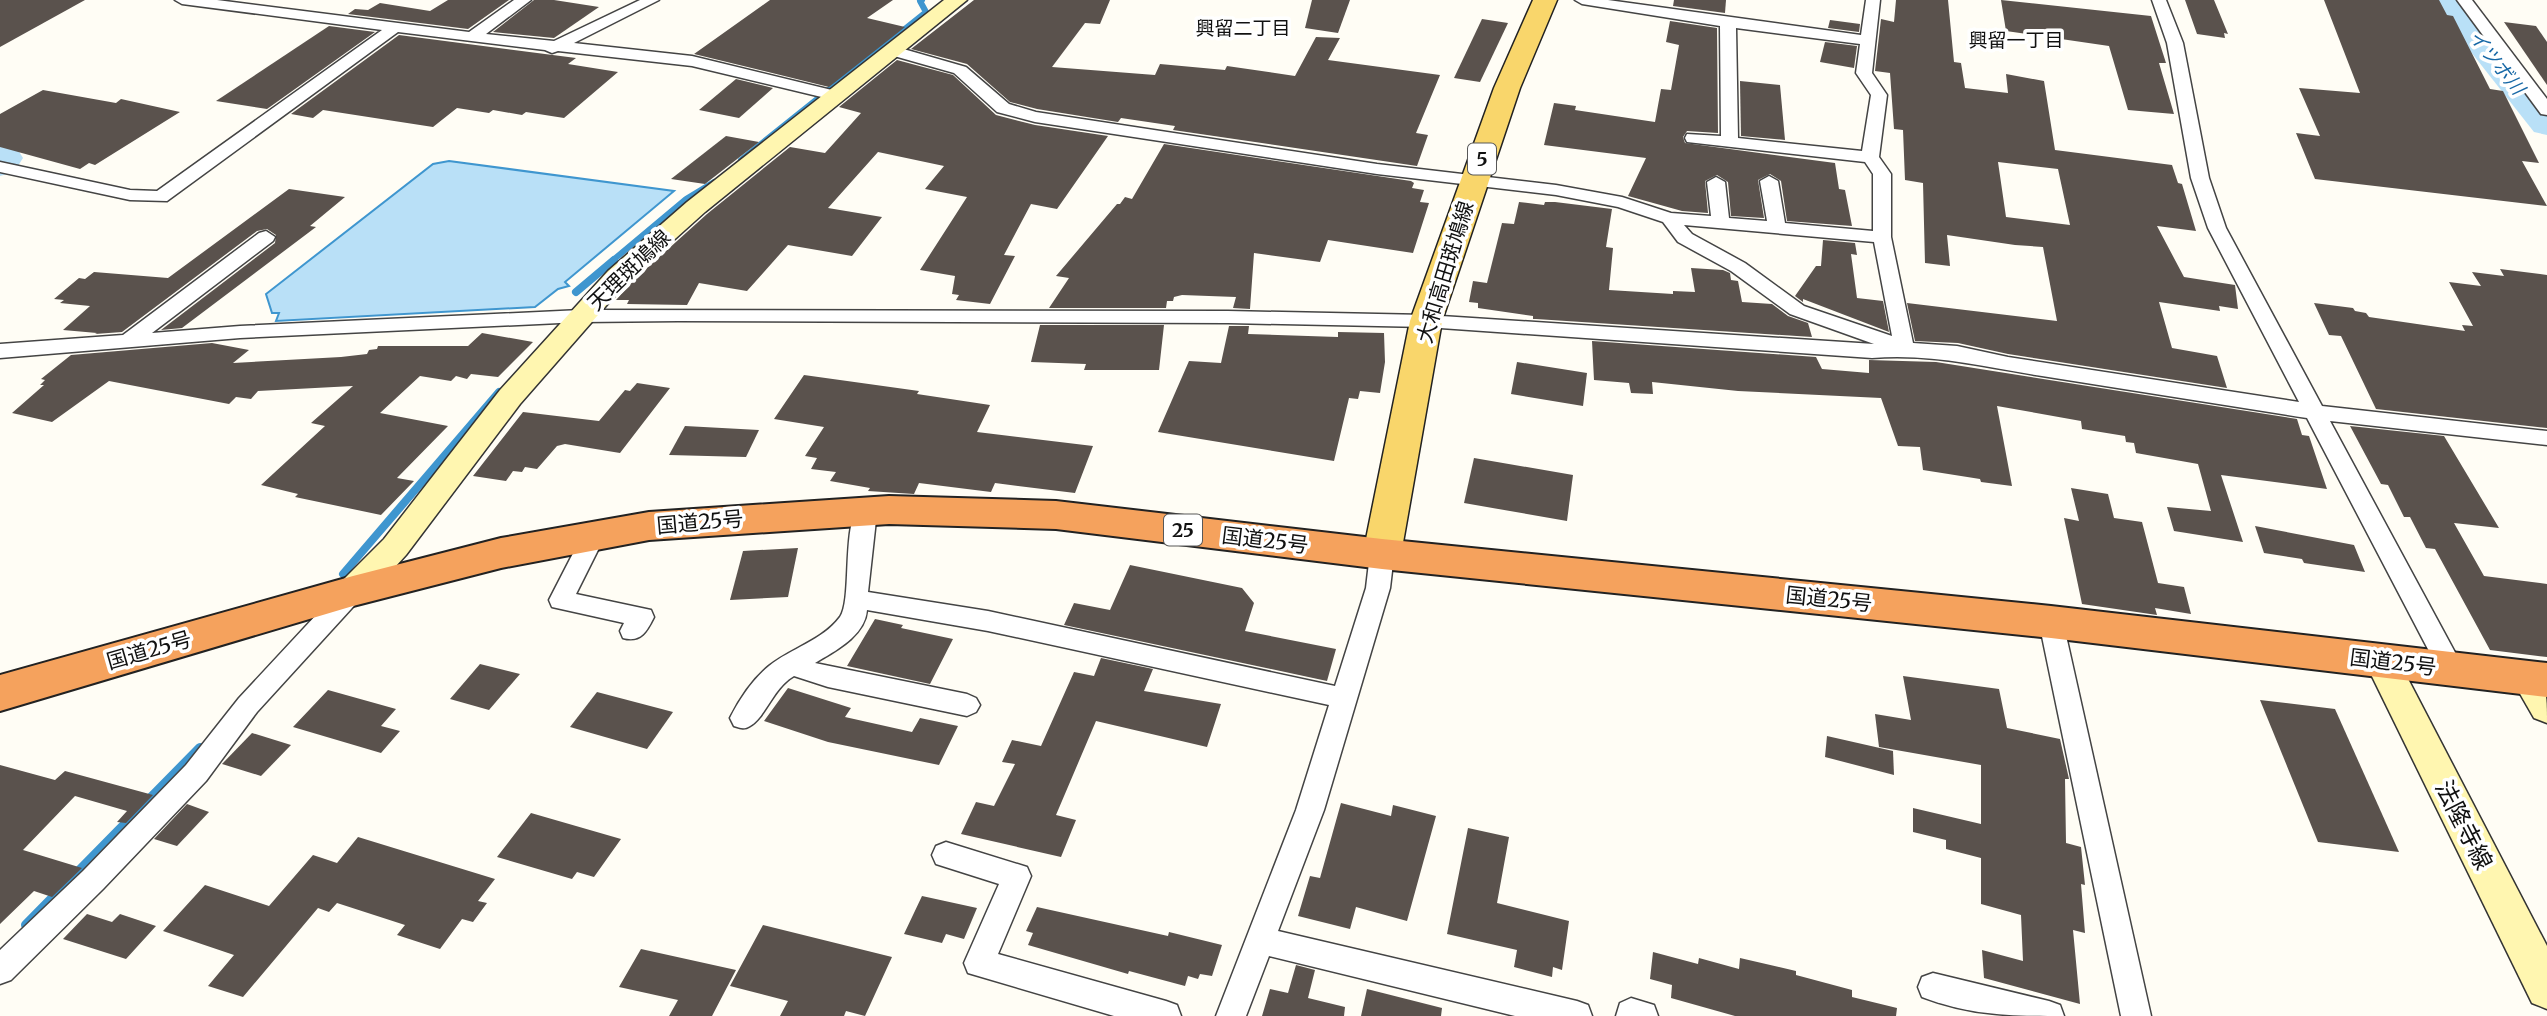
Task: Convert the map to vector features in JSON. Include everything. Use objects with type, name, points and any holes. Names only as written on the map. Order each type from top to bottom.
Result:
[{"type":"highway","name":"国道25号","points":[[0,693],[353,591],[501,553],[663,525],[866,511],[1056,514],[1382,554],[2051,622],[2381,660],[2451,669],[2541,689]]},
{"type":"main road","name":"天理斑鳩線","points":[[353,591],[395,547],[476,440],[580,316],[617,278],[827,94],[892,51],[957,0]]},
{"type":"main road","name":"大和高田斑鳩線","points":[[1382,554],[1426,321],[1507,89],[1545,0]]},
{"type":"main road","name":"法隆寺線","points":[[2381,660],[2547,989]]},
{"type":"street","points":[[181,0],[552,48],[692,61],[827,94]]},
{"type":"street","points":[[472,37],[524,0]]},
{"type":"street","points":[[552,48],[652,0]]},
{"type":"street","points":[[1583,0],[1868,41]]},
{"type":"street","points":[[1694,17],[1696,0]]},
{"type":"street","points":[[1873,0],[1864,73],[1879,95],[1870,158],[1882,174],[1882,237],[1904,348]]},
{"type":"street","points":[[2159,0],[2175,43],[2205,200],[2217,228],[2451,669]]},
{"type":"street","points":[[2464,0],[2547,110]]},
{"type":"street","points":[[1728,20],[1730,142]]},
{"type":"street","points":[[5,168],[130,194],[161,197],[397,26]]},
{"type":"street","points":[[892,51],[960,70],[1003,108],[1035,117],[1377,169],[1583,195],[1622,202],[1669,218],[1882,237]]},
{"type":"street","points":[[1693,138],[1870,158]]},
{"type":"street","points":[[1769,181],[1777,228]]},
{"type":"street","points":[[1716,182],[1721,222]]},
{"type":"street","points":[[1669,218],[1685,238],[1738,267],[1797,310],[1904,348]]},
{"type":"street","points":[[128,341],[266,237]]},
{"type":"street","points":[[0,351],[240,332],[580,316],[1202,317],[1426,321],[1872,351],[1904,348],[1974,354],[2008,364],[2315,412],[2547,438]]},
{"type":"street","points":[[743,718],[766,684],[792,663],[835,639],[854,617],[866,511]]},
{"type":"street","points":[[593,536],[561,600],[642,617],[632,631]]},
{"type":"street","points":[[1231,1016],[1310,810],[1378,588],[1382,554]]},
{"type":"street","points":[[0,970],[93,880],[196,773],[248,705],[353,591]]},
{"type":"street","points":[[855,599],[1014,627],[1344,698]]},
{"type":"street","points":[[2051,622],[2136,1016]]},
{"type":"street","points":[[792,663],[828,677],[967,705]]},
{"type":"street","points":[[946,855],[1017,876],[979,964],[1166,1016]]},
{"type":"street","points":[[1258,940],[1577,1016]]},
{"type":"street","points":[[1933,987],[2049,1016]]},
{"type":"street","points":[[1631,1016],[1631,1013],[1643,1016]]},
{"type":"water","points":[[449,161],[674,191],[565,282],[569,286],[558,289],[535,307],[276,321],[279,313],[272,313],[266,294],[433,164]]},
{"type":"building","points":[[0,0],[85,0],[0,47]]},
{"type":"building","points":[[448,0],[509,0],[468,29],[348,14],[355,9],[368,10],[380,3],[430,11]]},
{"type":"building","points":[[534,0],[554,0],[599,7],[554,38],[493,32]]},
{"type":"building","points":[[770,0],[893,0],[867,18],[905,27],[829,87],[694,54]]},
{"type":"building","points":[[974,0],[1110,0],[1100,24],[1085,23],[1052,67],[1155,75],[1160,64],[1225,70],[1227,66],[1295,76],[1316,37],[1340,38],[1328,60],[1440,75],[1416,133],[1428,135],[1417,166],[1173,130],[1175,126],[1121,118],[1118,122],[1010,102],[967,64],[911,49]]},
{"type":"building","points":[[1312,0],[1350,0],[1338,33],[1305,28]]},
{"type":"building","points":[[1674,0],[1726,0],[1725,13],[1673,6]]},
{"type":"building","points":[[1896,0],[1948,0],[1954,62],[1961,63],[1965,88],[2008,93],[2006,74],[2044,81],[2055,150],[2172,165],[2178,183],[2182,184],[2196,231],[2157,226],[2184,277],[2235,285],[2238,309],[2219,306],[2220,311],[2159,302],[2172,348],[2217,356],[2227,388],[2008,354],[1958,343],[1915,341],[1907,303],[2057,321],[2043,247],[1947,235],[1950,266],[1925,263],[1923,183],[1905,180],[1903,130],[1894,129],[1890,73],[1875,71],[1881,19],[1894,22]],"holes":[[[1998,162],[2058,169],[2070,225],[2006,217]]]},
{"type":"building","points":[[2001,0],[2151,16],[2166,63],[2159,63],[2174,114],[2128,110],[2109,46],[2006,31]]},
{"type":"building","points":[[2185,0],[2214,0],[2228,34],[2224,33],[2225,38],[2197,34]]},
{"type":"building","points":[[2324,0],[2439,0],[2447,15],[2453,16],[2490,89],[2503,91],[2539,163],[2522,161],[2547,206],[2315,179],[2296,133],[2320,136],[2299,88],[2360,93]]},
{"type":"building","points":[[1482,19],[1508,23],[1480,82],[1454,78]]},
{"type":"building","points":[[1830,20],[1860,24],[1859,32],[1828,28]]},
{"type":"building","points":[[1670,21],[1717,28],[1718,133],[1687,131],[1683,137],[1685,143],[1835,163],[1839,189],[1845,190],[1852,226],[1787,221],[1781,181],[1770,174],[1758,180],[1764,218],[1731,216],[1728,182],[1717,175],[1705,181],[1708,213],[1682,211],[1628,196],[1646,158],[1544,145],[1554,103],[1576,106],[1575,110],[1655,122],[1661,89],[1671,90],[1679,45],[1666,42]]},
{"type":"building","points":[[2504,22],[2536,26],[2547,42],[2547,85]]},
{"type":"building","points":[[329,26],[375,32],[267,109],[216,101]]},
{"type":"building","points":[[399,35],[576,58],[568,64],[618,72],[564,118],[526,112],[522,115],[457,108],[433,127],[323,110],[313,118],[291,114]]},
{"type":"building","points":[[1825,42],[1857,46],[1854,68],[1820,62]]},
{"type":"building","points":[[897,60],[953,75],[996,115],[1035,125],[1108,136],[1057,209],[1031,204],[1004,255],[1015,256],[990,304],[956,300],[959,295],[952,294],[955,276],[920,270],[967,197],[925,189],[944,166],[878,152],[828,208],[882,217],[852,256],[788,245],[747,291],[699,283],[687,305],[627,304],[629,300],[616,300],[636,278],[707,214],[790,147],[825,153],[861,113],[839,107]]},
{"type":"building","points":[[736,79],[773,88],[739,118],[699,110]]},
{"type":"building","points":[[1740,81],[1780,85],[1785,140],[1741,136]]},
{"type":"building","points":[[43,90],[116,103],[121,99],[180,112],[95,165],[89,163],[80,169],[0,147],[0,114]]},
{"type":"building","points":[[726,136],[759,142],[705,184],[671,179]]},
{"type":"building","points":[[1164,144],[1411,181],[1414,183],[1412,188],[1424,190],[1420,202],[1429,203],[1413,253],[1328,240],[1320,262],[1254,253],[1250,309],[1233,308],[1236,297],[1182,295],[1174,297],[1173,301],[1167,301],[1166,308],[1049,308],[1069,278],[1056,276],[1117,204],[1125,197],[1132,199]]},
{"type":"building","points":[[289,189],[345,197],[310,226],[316,227],[182,328],[161,330],[275,243],[276,235],[267,229],[257,231],[122,332],[95,334],[97,333],[63,330],[90,306],[60,303],[64,300],[54,299],[79,278],[85,279],[94,272],[168,278]]},
{"type":"building","points":[[1519,202],[1544,205],[1545,202],[1555,202],[1612,209],[1606,247],[1613,248],[1609,290],[1673,294],[1673,291],[1695,292],[1691,268],[1723,270],[1730,273],[1731,280],[1738,281],[1742,302],[1772,304],[1788,316],[1808,323],[1812,337],[1533,319],[1533,316],[1478,308],[1478,303],[1469,302],[1473,281],[1487,283],[1502,223],[1514,224]]},
{"type":"building","points":[[1823,240],[1855,243],[1857,255],[1851,254],[1857,298],[1883,301],[1889,332],[1803,299],[1803,302],[1795,296],[1816,266],[1821,266]]},
{"type":"building","points":[[2500,269],[2547,275],[2547,428],[2376,409],[2341,336],[2329,335],[2314,303],[2353,308],[2369,317],[2465,331],[2462,325],[2473,326],[2449,282],[2481,286],[2472,272],[2504,276]]},
{"type":"building","points":[[1040,325],[1164,325],[1159,370],[1084,370],[1086,364],[1031,362]]},
{"type":"building","points":[[1229,326],[1249,326],[1248,334],[1338,337],[1338,332],[1384,333],[1385,362],[1380,393],[1360,391],[1358,399],[1349,398],[1334,461],[1158,432],[1189,361],[1221,363]]},
{"type":"building","points":[[482,333],[533,342],[498,377],[471,374],[467,379],[456,376],[451,381],[420,376],[380,413],[448,426],[397,478],[414,481],[381,515],[295,497],[298,494],[261,485],[325,426],[311,423],[353,386],[258,391],[251,399],[236,397],[229,404],[109,381],[52,422],[12,413],[44,385],[40,385],[45,380],[41,379],[71,355],[212,343],[249,350],[233,363],[367,354],[378,346],[468,346]]},
{"type":"building","points":[[1592,341],[1816,357],[1822,369],[1869,373],[1869,360],[1936,362],[2297,419],[2302,435],[2309,436],[2327,489],[2221,475],[2243,542],[2174,531],[2167,507],[2211,511],[2198,464],[2136,453],[2134,443],[2126,442],[2125,436],[2082,429],[2081,421],[1997,406],[2012,486],[1981,482],[1980,479],[1923,470],[1920,447],[1898,446],[1881,398],[1738,391],[1652,382],[1653,394],[1631,393],[1629,383],[1594,380]]},
{"type":"building","points":[[1517,362],[1587,373],[1583,406],[1511,394]]},
{"type":"building","points":[[804,375],[919,391],[917,394],[990,405],[977,432],[1093,446],[1075,493],[995,483],[991,492],[919,483],[914,494],[868,491],[870,488],[830,481],[836,472],[811,469],[817,458],[805,456],[824,427],[774,419]]},
{"type":"building","points":[[637,383],[670,388],[620,453],[565,444],[557,446],[537,469],[525,467],[522,472],[513,471],[506,481],[473,476],[523,412],[599,421],[625,390],[630,391]]},
{"type":"building","points":[[685,426],[759,430],[746,457],[669,455]]},
{"type":"building","points":[[2350,426],[2444,436],[2499,528],[2454,523],[2484,576],[2547,584],[2547,657],[2490,650],[2435,549],[2426,548],[2410,517],[2404,517],[2388,485],[2381,484]]},
{"type":"building","points":[[1474,458],[1573,475],[1567,521],[1464,503]]},
{"type":"building","points":[[2071,488],[2108,494],[2114,518],[2142,522],[2158,583],[2184,587],[2191,614],[2155,608],[2157,615],[2082,604],[2064,518],[2079,521]]},
{"type":"building","points":[[2255,526],[2354,545],[2365,572],[2304,563],[2302,559],[2264,553]]},
{"type":"building","points":[[798,548],[788,597],[730,600],[743,551]]},
{"type":"building","points":[[1130,565],[1242,588],[1254,603],[1245,631],[1336,649],[1327,681],[1064,625],[1074,603],[1110,610]]},
{"type":"building","points":[[875,619],[903,625],[901,628],[953,639],[930,684],[847,666]]},
{"type":"building","points":[[1101,658],[1153,669],[1144,691],[1221,704],[1207,747],[1096,721],[1056,815],[1076,820],[1061,857],[961,834],[976,802],[994,806],[1015,764],[1002,762],[1012,740],[1041,746],[1074,672],[1094,676]]},
{"type":"building","points":[[480,664],[520,674],[489,710],[450,699]]},
{"type":"building","points":[[1903,676],[1999,689],[2007,728],[2060,739],[2069,779],[2065,779],[2066,843],[2081,847],[2085,885],[2081,884],[2085,933],[2073,930],[2080,1004],[1984,978],[1982,950],[2023,961],[2021,915],[1981,904],[1981,858],[1946,849],[1946,840],[1913,832],[1913,808],[1981,824],[1981,765],[1879,747],[1875,714],[1911,720]]},
{"type":"building","points":[[788,688],[851,708],[845,717],[912,732],[920,718],[958,726],[939,765],[828,742],[764,721]]},
{"type":"building","points":[[328,690],[396,709],[381,726],[400,731],[381,753],[293,727]]},
{"type":"building","points":[[597,692],[673,712],[647,749],[570,727]]},
{"type":"building","points":[[2260,700],[2335,709],[2399,852],[2318,842]]},
{"type":"building","points":[[252,733],[291,745],[261,776],[222,764]]},
{"type":"building","points":[[1827,736],[1893,751],[1894,775],[1825,757]]},
{"type":"building","points":[[0,765],[55,780],[65,771],[153,795],[126,823],[117,822],[127,811],[75,796],[23,850],[82,868],[52,897],[34,891],[0,924]]},
{"type":"building","points":[[1341,803],[1391,816],[1393,805],[1436,816],[1407,921],[1356,907],[1350,929],[1298,916],[1310,876],[1320,878]]},
{"type":"building","points":[[187,804],[209,812],[177,846],[154,839]]},
{"type":"building","points":[[531,813],[621,839],[594,877],[577,872],[572,879],[497,857]]},
{"type":"building","points":[[1468,828],[1509,837],[1497,903],[1569,921],[1562,970],[1553,967],[1552,977],[1514,967],[1517,950],[1447,934]]},
{"type":"building","points":[[358,837],[495,879],[478,901],[487,903],[473,922],[462,919],[440,949],[397,935],[405,925],[337,903],[329,912],[318,908],[243,997],[208,986],[234,955],[163,931],[205,885],[269,906],[313,855],[337,863]]},
{"type":"building","points":[[922,896],[977,908],[964,939],[946,934],[942,943],[904,934]]},
{"type":"building","points":[[1037,907],[1222,945],[1212,976],[1200,974],[1198,979],[1188,976],[1185,986],[1129,971],[1128,974],[1028,945],[1033,933],[1026,931]]},
{"type":"building","points":[[87,914],[112,922],[120,914],[156,926],[126,959],[63,939]]},
{"type":"building","points":[[763,925],[892,957],[865,1016],[846,1011],[844,1016],[780,1016],[788,1001],[730,986]]},
{"type":"building","points":[[641,949],[736,970],[712,1016],[669,1016],[678,1000],[619,987]]},
{"type":"building","points":[[1653,952],[1698,964],[1699,958],[1739,969],[1740,958],[1796,971],[1796,975],[1852,990],[1852,997],[1897,1008],[1896,1016],[1735,1016],[1671,998],[1672,985],[1650,979]]},
{"type":"building","points":[[1296,965],[1315,970],[1308,998],[1345,1007],[1344,1016],[1262,1016],[1270,989],[1288,993]]},
{"type":"building","points":[[1367,989],[1442,1008],[1441,1016],[1361,1016]]},
{"type":"waterway","points":[[741,160],[926,12],[920,1],[922,0]]},
{"type":"waterway","name":"イツボ川","points":[[2447,0],[2467,21],[2491,56],[2547,124]]},
{"type":"waterway","points":[[0,157],[4,158],[0,164]]},
{"type":"waterway","points":[[612,261],[686,199],[714,182]]},
{"type":"waterway","points":[[576,292],[614,260]]},
{"type":"waterway","points":[[343,574],[499,392]]},
{"type":"waterway","points":[[26,925],[200,748]]},
{"type":"district","name":"興留二丁目","points":[[1243,28]]},
{"type":"district","name":"興留一丁目","points":[[2016,40]]}]
